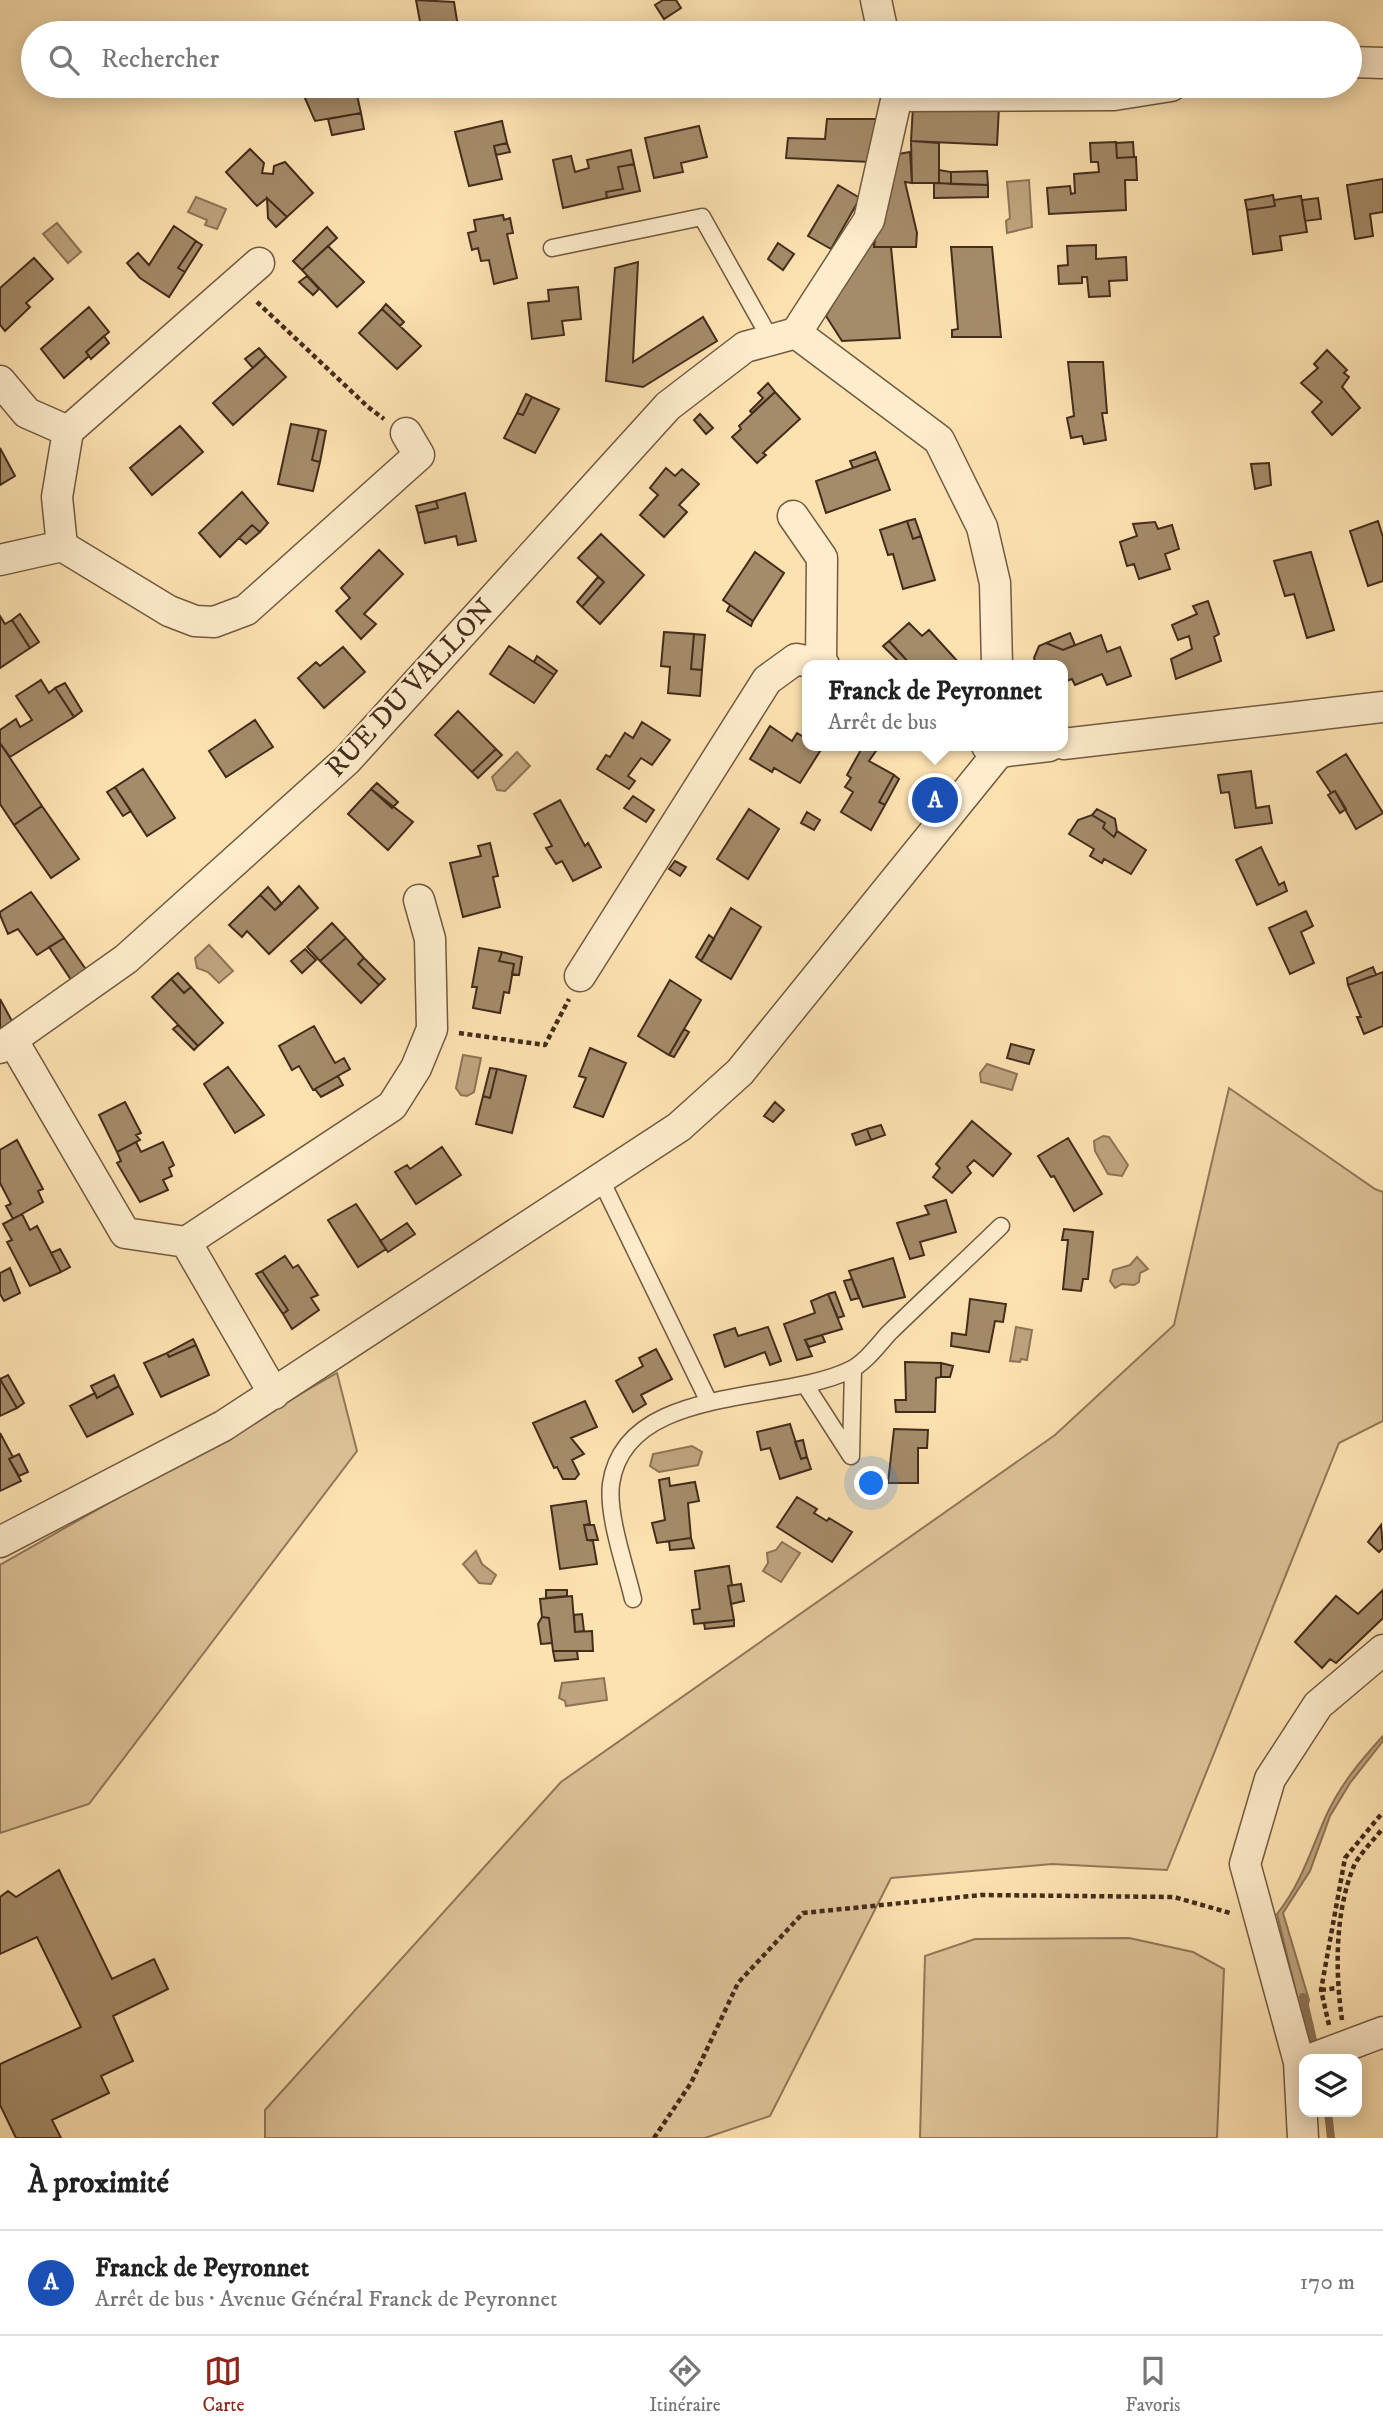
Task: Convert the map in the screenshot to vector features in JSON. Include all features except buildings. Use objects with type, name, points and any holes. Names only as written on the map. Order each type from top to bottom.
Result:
[{"type":"street","points":[[876,0],[880,21]]},
{"type":"street","points":[[1362,62],[1383,63]]},
{"type":"street","points":[[894,98],[869,220],[784,336],[939,440],[982,527],[995,583],[997,660]]},
{"type":"street","points":[[62,545],[57,497],[68,431],[248,272]]},
{"type":"street","name":"RUE DU VALLON","points":[[186,1242],[125,1233],[6,1044],[126,959],[346,760],[668,406],[745,347],[784,336]]},
{"type":"street","points":[[0,381],[27,413],[68,431]]},
{"type":"street","points":[[0,560],[62,545],[169,611],[195,621],[215,622],[246,610],[418,455],[406,433]]},
{"type":"street","points":[[793,516],[822,558],[822,660]]},
{"type":"street","points":[[580,976],[767,680],[796,659],[802,660]]},
{"type":"street","points":[[1068,743],[1383,707]]},
{"type":"street","points":[[0,1542],[223,1426],[679,1127],[740,1073],[993,751]]},
{"type":"street","points":[[274,1394],[186,1242],[392,1106],[416,1068],[432,1029],[430,939],[419,900]]},
{"type":"street","points":[[1315,2054],[1261,1923],[1245,1864],[1270,1779],[1318,1705],[1383,1650]]},
{"type":"street","points":[[1322,2054],[1383,2032]]},
{"type":"street","points":[[1303,2138],[1306,2117]]},
{"type":"lane","points":[[552,248],[702,217],[784,336]]},
{"type":"lane","points":[[600,1178],[709,1402]]},
{"type":"lane","points":[[634,1600],[614,1517],[611,1485],[620,1457],[633,1436],[652,1423],[709,1402],[806,1386],[853,1369],[1001,1226]]},
{"type":"lane","points":[[806,1386],[851,1456],[853,1369]]},
{"type":"path","points":[[248,272],[368,408]]},
{"type":"path","points":[[432,1029],[545,1045],[580,976]]},
{"type":"path","points":[[1316,2054],[1321,1990],[1345,1858],[1383,1812]]},
{"type":"path","points":[[1318,2054],[1343,2034],[1338,1988],[1340,1925],[1354,1866],[1383,1828]]},
{"type":"path","points":[[1345,1858],[1354,1866]]},
{"type":"path","points":[[654,2138],[691,2083],[738,1983],[803,1913],[981,1895],[1174,1897],[1261,1923]]},
{"type":"path","points":[[1321,1990],[1338,1988]]},
{"type":"shaded area","points":[[1029,180],[1032,227],[1007,233],[1006,221],[1010,218],[1007,182]]},
{"type":"shaded area","points":[[196,197],[226,209],[217,229],[205,225],[207,220],[188,212]]},
{"type":"shaded area","points":[[57,223],[81,252],[68,263],[43,234]]},
{"type":"shaded area","points":[[517,752],[530,766],[505,791],[497,790],[492,777]]},
{"type":"shaded area","points":[[209,945],[233,971],[219,983],[208,972],[197,968],[195,958]]},
{"type":"shaded area","points":[[463,1055],[481,1058],[474,1092],[467,1096],[461,1095],[456,1088]]},
{"type":"shaded area","points":[[987,1064],[1017,1074],[1012,1090],[981,1082],[980,1073]]},
{"type":"shaded area","points":[[1229,1088],[1383,1192],[1383,1421],[1339,1443],[1167,1870],[1052,1864],[891,1878],[770,2116],[705,2138],[265,2138],[265,2110],[561,1782],[1055,1435],[1174,1325]]},
{"type":"shaded area","points":[[1103,1136],[1109,1137],[1128,1165],[1122,1176],[1108,1174],[1095,1151],[1094,1141]]},
{"type":"shaded area","points":[[1137,1257],[1148,1269],[1140,1273],[1139,1282],[1134,1285],[1122,1284],[1115,1288],[1110,1281],[1113,1270],[1130,1265]]},
{"type":"shaded area","points":[[1016,1327],[1032,1330],[1027,1360],[1021,1359],[1020,1362],[1010,1361]]},
{"type":"shaded area","points":[[337,1373],[357,1451],[89,1804],[0,1833],[0,1565]]},
{"type":"shaded area","points":[[692,1446],[702,1452],[698,1465],[659,1472],[650,1466],[653,1454]]},
{"type":"shaded area","points":[[782,1542],[800,1553],[781,1582],[763,1571],[768,1563],[767,1553],[776,1550]]},
{"type":"shaded area","points":[[476,1551],[482,1564],[496,1575],[491,1584],[479,1583],[463,1564]]},
{"type":"shaded area","points":[[604,1678],[607,1700],[566,1706],[565,1701],[559,1698],[562,1683]]},
{"type":"shaded area","points":[[1383,1736],[1383,1741],[1350,1783],[1330,1816],[1310,1871],[1283,1913],[1309,2000],[1303,2021],[1277,1914],[1299,1879],[1326,1816],[1344,1783]]},
{"type":"shaded area","points":[[1129,1938],[1193,1952],[1224,1969],[1217,2138],[920,2138],[925,1956],[975,1939]]},
{"type":"waterway","points":[[1303,1997],[1315,2049]]},
{"type":"waterway","points":[[1329,2117],[1331,2138]]},
{"type":"place","name":"Franck de Peyronnet","points":[[935,800]]}]
